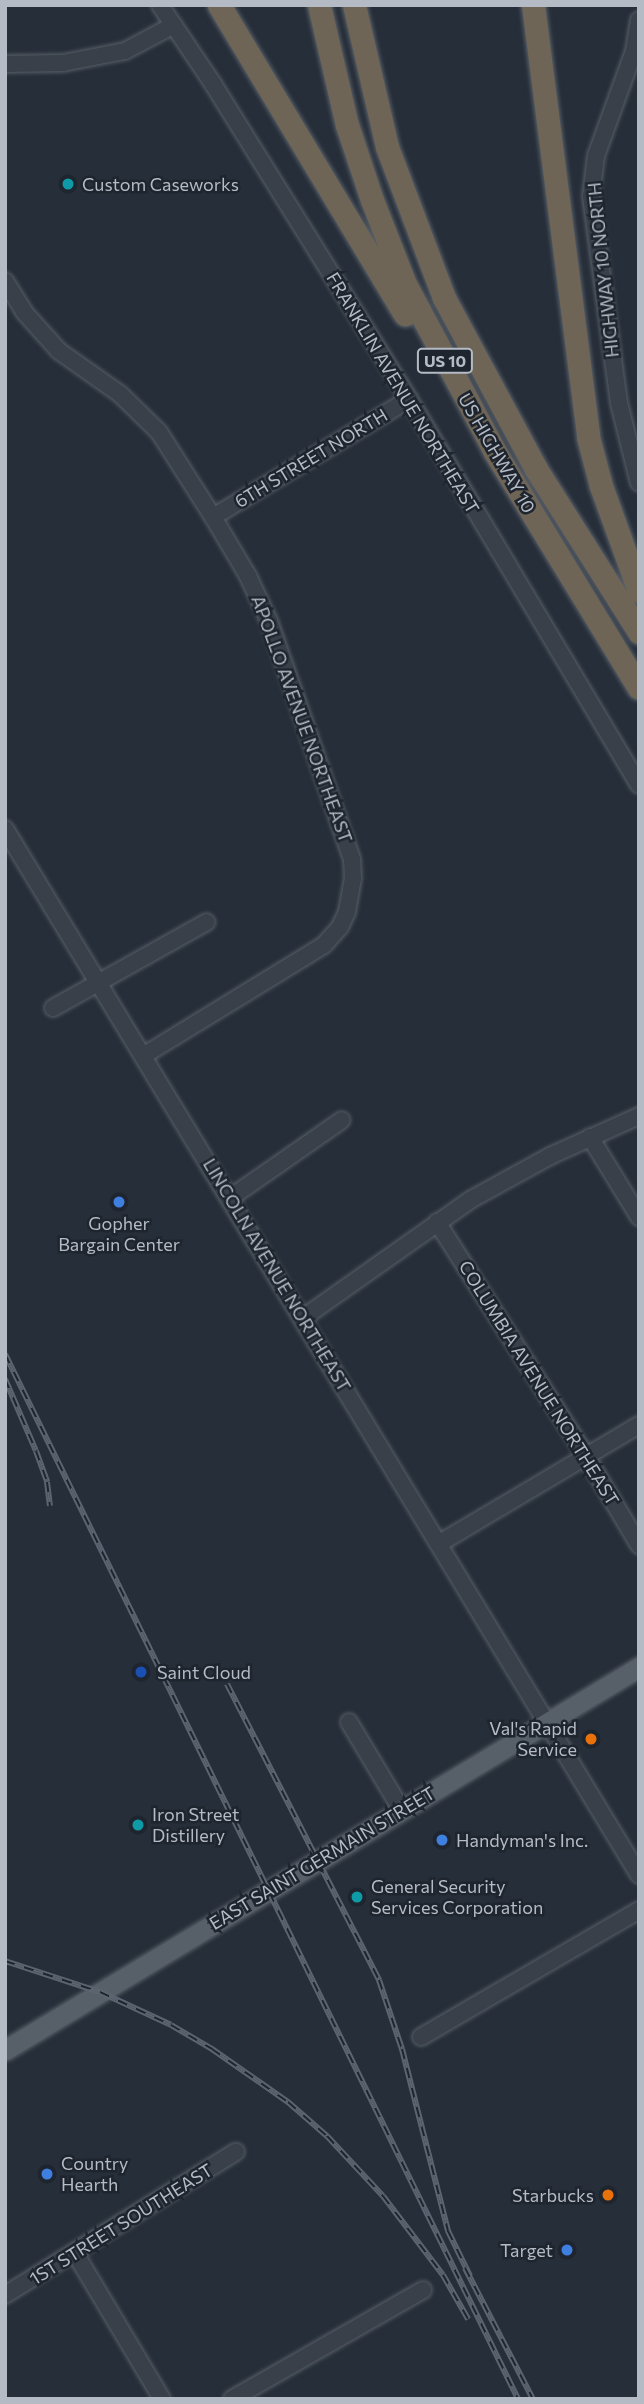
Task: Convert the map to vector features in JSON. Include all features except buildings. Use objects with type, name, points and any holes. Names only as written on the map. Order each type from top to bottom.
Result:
[{"type":"highway","points":[[219,5],[396,299],[495,452]]},
{"type":"highway","name":"US HIGHWAY 10","points":[[319,5],[347,125],[387,241],[426,326],[495,452],[639,688]]},
{"type":"highway","name":"US 10","points":[[354,5],[387,147],[444,298],[536,469],[639,632]]},
{"type":"highway","points":[[533,5],[587,437],[601,486],[639,591]]},
{"type":"main road","name":"EAST SAINT GERMAIN STREET","points":[[5,2050],[639,1667]]},
{"type":"street","name":"FRANKLIN AVENUE NORTHEAST","points":[[160,5],[409,399],[639,785]]},
{"type":"street","name":"HIGHWAY 10 NORTH","points":[[637,5],[639,19],[634,51],[596,156],[591,196],[619,403],[639,483]]},
{"type":"street","points":[[5,64],[63,63],[125,51],[174,25]]},
{"type":"street","name":"APOLLO AVENUE NORTHEAST","points":[[5,281],[24,312],[59,351],[120,394],[159,432],[214,517],[248,576],[269,621],[349,844],[353,869],[351,893],[340,927],[324,945],[142,1056]]},
{"type":"street","name":"6TH STREET NORTH","points":[[214,517],[409,399]]},
{"type":"street","name":"LINCOLN AVENUE NORTHEAST","points":[[5,829],[639,1875]]},
{"type":"street","points":[[53,1008],[207,922]]},
{"type":"street","points":[[303,1318],[437,1222],[513,1176],[590,1137],[639,1116]]},
{"type":"street","points":[[229,1198],[342,1120]]},
{"type":"street","points":[[590,1137],[639,1217]]},
{"type":"street","name":"COLUMBIA AVENUE NORTHEAST","points":[[437,1222],[586,1456],[639,1545]]},
{"type":"street","points":[[440,1543],[639,1424]]},
{"type":"street","points":[[349,1722],[401,1810]]},
{"type":"street","points":[[421,2037],[639,1910]]},
{"type":"street","name":"1ST STREET SOUTHEAST","points":[[5,2295],[236,2152]]},
{"type":"street","points":[[75,2253],[162,2399]]},
{"type":"street","points":[[232,2399],[423,2290]]},
{"type":"railway","points":[[5,1354],[518,2399]]},
{"type":"railway","points":[[5,1379],[47,1482],[50,1506]]},
{"type":"railway","points":[[227,1684],[379,1980],[402,2049],[448,2231],[470,2276]]},
{"type":"railway","points":[[5,1961],[100,1992],[171,2025],[212,2049],[288,2102],[327,2136],[383,2196],[443,2275],[468,2319]]},
{"type":"railway","points":[[465,2268],[533,2399]]},
{"type":"place","name":"Custom Caseworks","points":[[68,184]]},
{"type":"place","name":"Gopher Bargain Center","points":[[119,1202]]},
{"type":"place","name":"Saint Cloud","points":[[141,1672]]},
{"type":"place","name":"Val's Rapid Service","points":[[591,1739]]},
{"type":"place","name":"Iron Street Distillery","points":[[138,1825]]},
{"type":"place","name":"Handyman's Inc.","points":[[442,1840]]},
{"type":"place","name":"General Security Services Corporation","points":[[357,1897]]},
{"type":"place","name":"Country Hearth","points":[[47,2174]]},
{"type":"place","name":"Starbucks","points":[[608,2195]]},
{"type":"place","name":"Target","points":[[567,2250]]}]
